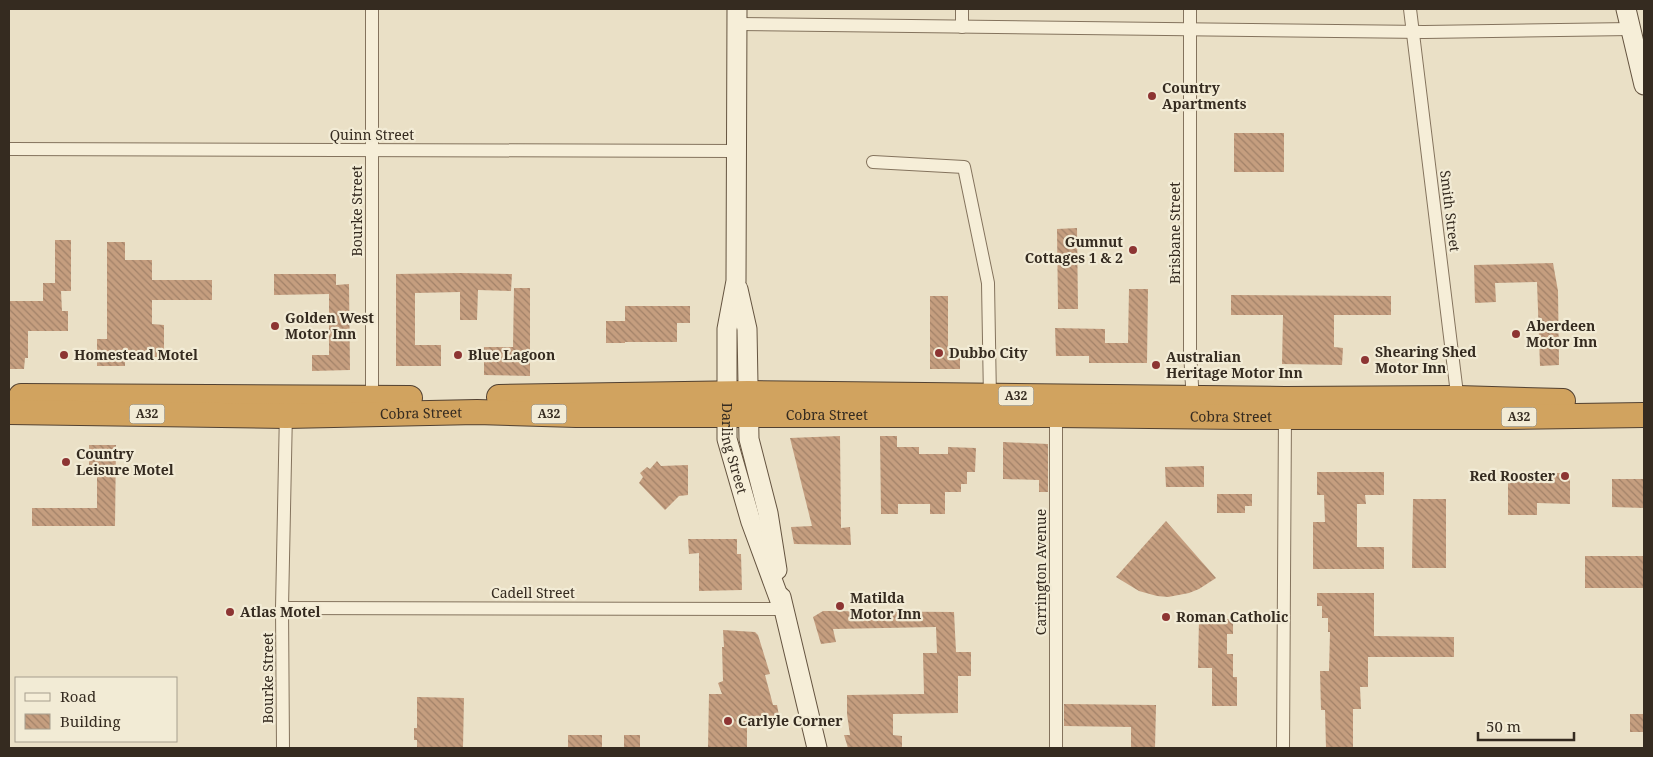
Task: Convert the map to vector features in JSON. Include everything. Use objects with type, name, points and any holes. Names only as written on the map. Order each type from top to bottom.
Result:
[{"type":"highway","name":"Cobra Street","points":[[9,396],[286,407]]},
{"type":"highway","name":"Cobra Street","points":[[9,412],[372,406],[479,398],[738,404],[1056,406],[1242,418],[1285,408]]},
{"type":"highway","name":"Cobra Street","points":[[1056,406],[1192,398],[1285,408],[1458,407],[1644,402]]},
{"type":"highway","name":"Cobra Street","points":[[1458,407],[1644,415]]},
{"type":"street","name":"Bourke Street","points":[[372,9],[372,406]]},
{"type":"street","points":[[962,9],[962,27]]},
{"type":"street","name":"Brisbane Street","points":[[1190,9],[1192,398]]},
{"type":"street","name":"Smith Street","points":[[1410,9],[1458,407]]},
{"type":"street","points":[[1626,9],[1644,85]]},
{"type":"street","points":[[737,17],[962,27],[1413,32],[1631,29]]},
{"type":"street","name":"Darling Street","points":[[737,17],[736,281],[747,329],[738,404],[728,439],[750,522],[782,609],[818,748]]},
{"type":"street","name":"Quinn Street","points":[[9,149],[736,151]]},
{"type":"street","points":[[873,162],[964,167],[988,283],[990,405]]},
{"type":"street","points":[[1192,398],[1196,408],[1209,414],[1242,418]]},
{"type":"street","name":"Carrington Avenue","points":[[1056,406],[1056,748]]},
{"type":"street","name":"Bourke Street","points":[[283,748],[282,608],[286,407]]},
{"type":"street","points":[[1283,748],[1285,408]]},
{"type":"street","name":"Cadell Street","points":[[282,608],[782,609]]},
{"type":"building","points":[[1234,133],[1284,133],[1284,172],[1234,172]]},
{"type":"building","points":[[1077,228],[1078,309],[1058,309],[1057,229]]},
{"type":"building","points":[[55,240],[71,240],[71,291],[61,291],[62,311],[68,311],[68,331],[28,331],[28,358],[25,358],[24,369],[9,369],[9,301],[43,301],[43,283],[55,283]]},
{"type":"building","points":[[107,242],[125,242],[125,260],[152,260],[152,280],[212,280],[212,300],[152,300],[152,324],[164,325],[164,357],[125,357],[125,366],[97,366],[97,339],[107,339]]},
{"type":"building","points":[[1553,263],[1558,291],[1559,365],[1540,366],[1537,282],[1495,283],[1496,302],[1475,303],[1474,265]]},
{"type":"building","points":[[274,274],[336,274],[336,285],[349,284],[350,370],[312,371],[312,355],[329,355],[329,294],[274,295]]},
{"type":"building","points":[[396,274],[512,274],[511,291],[478,290],[477,320],[460,320],[460,292],[415,293],[415,345],[441,345],[441,366],[396,366]]},
{"type":"building","points":[[514,288],[530,288],[530,376],[484,375],[484,347],[513,347]]},
{"type":"building","points":[[1129,289],[1148,289],[1147,363],[1089,363],[1089,356],[1056,356],[1055,328],[1105,329],[1105,343],[1128,343]]},
{"type":"building","points":[[1231,295],[1391,296],[1391,315],[1334,315],[1334,347],[1343,348],[1342,365],[1282,364],[1283,315],[1231,315]]},
{"type":"building","points":[[930,296],[948,296],[948,351],[960,351],[960,369],[930,369]]},
{"type":"building","points":[[625,306],[690,306],[690,323],[677,323],[677,342],[606,343],[606,321],[625,321]]},
{"type":"building","points":[[840,436],[841,528],[850,527],[851,545],[794,544],[791,527],[812,526],[790,438]]},
{"type":"building","points":[[880,436],[897,436],[897,447],[919,447],[919,454],[948,454],[948,447],[976,448],[975,472],[967,472],[967,484],[961,484],[961,492],[945,492],[945,514],[930,514],[930,504],[898,504],[898,514],[881,514]]},
{"type":"building","points":[[1003,442],[1048,444],[1048,492],[1039,492],[1039,480],[1003,479]]},
{"type":"building","points":[[89,445],[116,445],[115,526],[32,526],[32,508],[97,508],[97,465],[89,465]]},
{"type":"building","points":[[657,461],[661,466],[688,465],[688,495],[679,496],[665,510],[639,483],[643,477],[640,473],[647,467],[650,469]]},
{"type":"building","points":[[1204,466],[1204,487],[1166,487],[1165,467]]},
{"type":"building","points":[[1317,472],[1384,472],[1384,495],[1365,495],[1366,504],[1357,504],[1357,547],[1384,547],[1384,569],[1313,569],[1313,522],[1325,522],[1324,495],[1317,495]]},
{"type":"building","points":[[1537,473],[1570,473],[1570,504],[1537,503],[1537,515],[1508,515],[1508,481],[1537,480]]},
{"type":"building","points":[[1612,479],[1644,479],[1644,508],[1612,507]]},
{"type":"building","points":[[1217,494],[1252,494],[1252,506],[1245,506],[1245,513],[1217,513]]},
{"type":"building","points":[[1413,499],[1446,499],[1446,568],[1412,568]]},
{"type":"building","points":[[1166,521],[1216,578],[1189,593],[1168,597],[1139,591],[1116,577]]},
{"type":"building","points":[[688,539],[737,539],[737,554],[741,554],[742,590],[699,591],[699,553],[689,554]]},
{"type":"building","points":[[1585,556],[1644,556],[1644,588],[1585,588]]},
{"type":"building","points":[[1317,593],[1374,593],[1374,636],[1454,637],[1454,657],[1368,657],[1368,687],[1360,687],[1361,709],[1353,709],[1353,748],[1326,748],[1325,710],[1321,710],[1320,671],[1329,671],[1330,632],[1328,632],[1328,618],[1322,618],[1322,606],[1317,606]]},
{"type":"building","points":[[823,611],[954,612],[956,652],[971,652],[971,676],[958,676],[958,713],[893,714],[893,735],[902,736],[902,748],[848,748],[844,735],[850,735],[847,695],[924,694],[923,653],[937,653],[936,627],[833,629],[836,642],[821,644],[813,617]]},
{"type":"building","points":[[1199,619],[1233,619],[1233,634],[1227,634],[1227,654],[1233,654],[1233,677],[1237,677],[1237,706],[1212,706],[1212,668],[1198,668]]},
{"type":"building","points":[[723,630],[755,632],[758,635],[770,674],[765,675],[773,705],[777,705],[780,721],[747,721],[747,748],[708,748],[709,694],[722,694],[718,683],[723,681]]},
{"type":"building","points":[[417,697],[464,698],[463,747],[417,748],[417,740],[414,740],[414,728],[417,728]]},
{"type":"building","points":[[1064,704],[1156,705],[1155,748],[1131,748],[1131,727],[1064,726]]},
{"type":"building","points":[[1630,714],[1644,714],[1644,732],[1630,732]]},
{"type":"building","points":[[568,735],[602,735],[602,748],[568,748]]},
{"type":"building","points":[[624,735],[640,735],[640,748],[624,748]]},
{"type":"place","name":"Country Apartments","points":[[1152,96]]},
{"type":"place","name":"Gumnut Cottages 1 & 2","points":[[1133,250]]},
{"type":"place","name":"Golden West Motor Inn","points":[[275,326]]},
{"type":"place","name":"Aberdeen Motor Inn","points":[[1516,334]]},
{"type":"place","name":"Dubbo City","points":[[939,353]]},
{"type":"place","name":"Homestead Motel","points":[[64,355]]},
{"type":"place","name":"Blue Lagoon","points":[[458,355]]},
{"type":"place","name":"Shearing Shed Motor Inn","points":[[1365,360]]},
{"type":"place","name":"Australian Heritage Motor Inn","points":[[1156,365]]},
{"type":"place","name":"Country Leisure Motel","points":[[66,462]]},
{"type":"place","name":"Red Rooster","points":[[1565,476]]},
{"type":"place","name":"Matilda Motor Inn","points":[[840,606]]},
{"type":"place","name":"Atlas Motel","points":[[230,612]]},
{"type":"place","name":"Roman Catholic","points":[[1166,617]]},
{"type":"place","name":"Carlyle Corner","points":[[728,721]]}]
